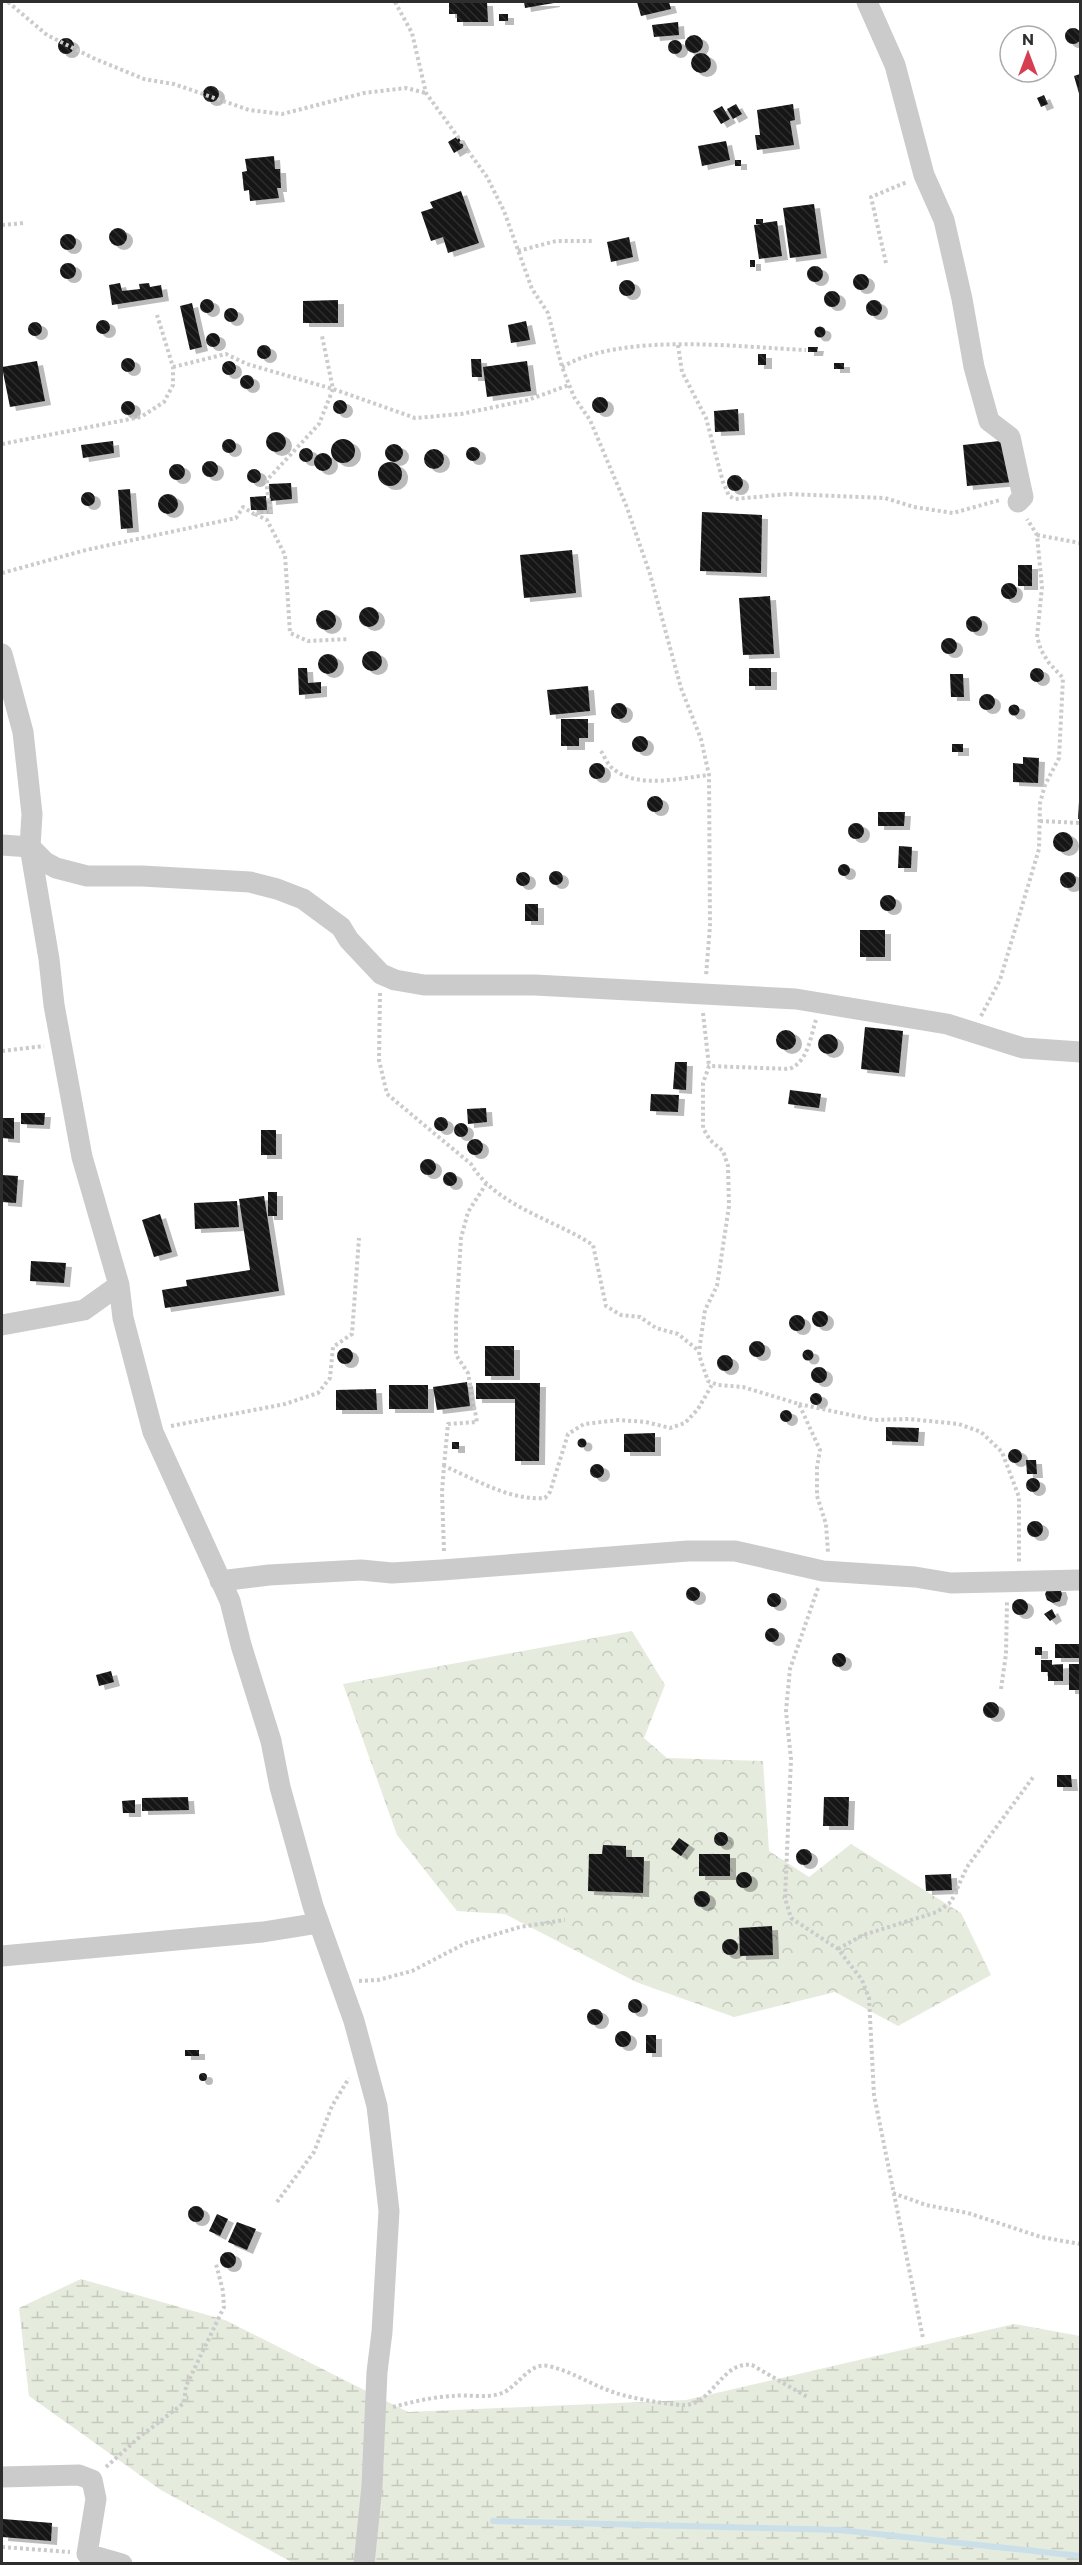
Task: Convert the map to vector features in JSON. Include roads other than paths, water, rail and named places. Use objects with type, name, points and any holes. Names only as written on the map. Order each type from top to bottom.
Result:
[{"type":"street","points":[[867,2],[895,65],[924,175],[944,220],[962,298],[974,367],[989,421],[1010,436],[1023,497],[1018,501]]},
{"type":"street","points":[[2,654],[23,732],[32,814],[30,847],[50,959],[54,1005],[82,1157],[119,1285],[123,1318],[153,1431],[230,1601],[241,1645],[271,1741],[288,1817],[377,2106],[389,2211],[372,2486],[364,2564]]},
{"type":"street","points":[[2,845],[30,847],[45,862],[56,868],[87,876],[142,876],[250,882],[277,889],[303,899],[341,927],[349,940],[381,974],[395,980],[424,985],[535,985],[705,993],[821,1002],[889,1013],[973,1031],[1023,1048],[1080,1052]]},
{"type":"street","points":[[2,1325],[84,1310],[119,1285]]},
{"type":"street","points":[[220,1581],[269,1575],[361,1570],[392,1573],[442,1570],[688,1551],[735,1551],[823,1571],[951,1583],[1080,1580]]},
{"type":"street","points":[[2,1956],[262,1932],[319,1923]]},
{"type":"street","points":[[2,2477],[79,2475],[92,2480],[96,2499],[87,2554],[122,2564]]},
{"type":"waterway","points":[[493,2521],[840,2530],[1080,2556]]}]
